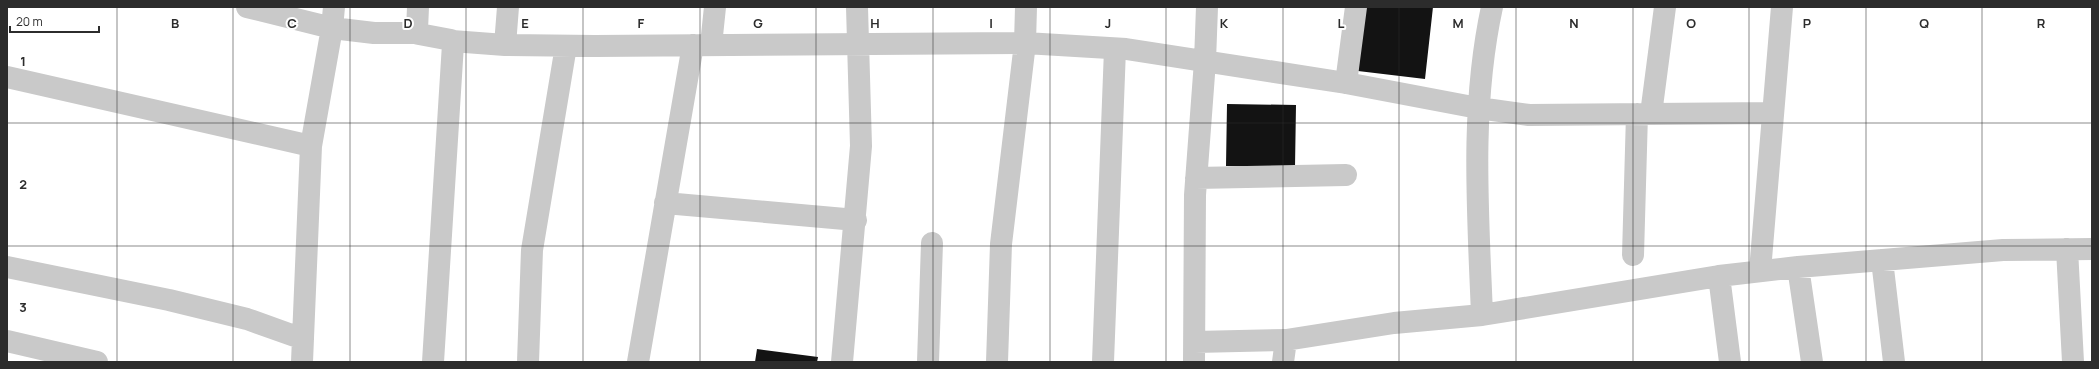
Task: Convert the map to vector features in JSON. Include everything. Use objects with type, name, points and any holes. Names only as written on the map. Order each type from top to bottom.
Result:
[{"type":"street","points":[[247,7],[332,28],[374,33],[417,33],[420,35],[452,41],[505,45],[858,45],[1025,43],[1115,49],[1205,61],[1346,83],[1478,108],[1529,115],[1773,113]]},
{"type":"street","points":[[302,362],[311,146],[332,28],[334,7]]},
{"type":"street","points":[[417,33],[418,7]]},
{"type":"street","points":[[505,45],[508,7]]},
{"type":"street","points":[[638,362],[666,203],[702,45],[715,7]]},
{"type":"street","points":[[842,362],[856,220],[861,146],[857,7]]},
{"type":"street","points":[[998,362],[1001,244],[1025,43],[1026,7]]},
{"type":"street","points":[[1207,7],[1205,61],[1196,178],[1195,352],[1286,340],[1394,323],[1482,315],[1719,276],[1798,267],[2003,250],[2092,248]]},
{"type":"street","points":[[1346,83],[1356,7]]},
{"type":"street","points":[[1482,315],[1477,189],[1478,108],[1485,37],[1492,7]]},
{"type":"street","points":[[1633,256],[1644,114],[1665,7]]},
{"type":"street","points":[[1760,272],[1782,7]]},
{"type":"street","points":[[433,362],[452,41]]},
{"type":"street","points":[[528,362],[532,250],[566,46]]},
{"type":"street","points":[[1103,362],[1115,49]]},
{"type":"street","points":[[7,78],[311,146]]},
{"type":"street","points":[[1196,178],[1346,175]]},
{"type":"street","points":[[666,203],[856,220]]},
{"type":"street","points":[[928,362],[932,243]]},
{"type":"street","points":[[2067,249],[2073,362]]},
{"type":"street","points":[[1882,260],[1894,362]]},
{"type":"street","points":[[1798,267],[1812,362]]},
{"type":"street","points":[[7,268],[169,300],[247,319],[303,339]]},
{"type":"street","points":[[1719,276],[1730,362]]},
{"type":"street","points":[[1283,362],[1286,340]]},
{"type":"street","points":[[7,341],[97,362]]},
{"type":"building","points":[[1365,7],[1433,7],[1425,79],[1358,71]]},
{"type":"building","points":[[1227,104],[1296,105],[1295,167],[1226,166]]},
{"type":"building","points":[[757,349],[818,357],[817,362],[755,362]]}]
